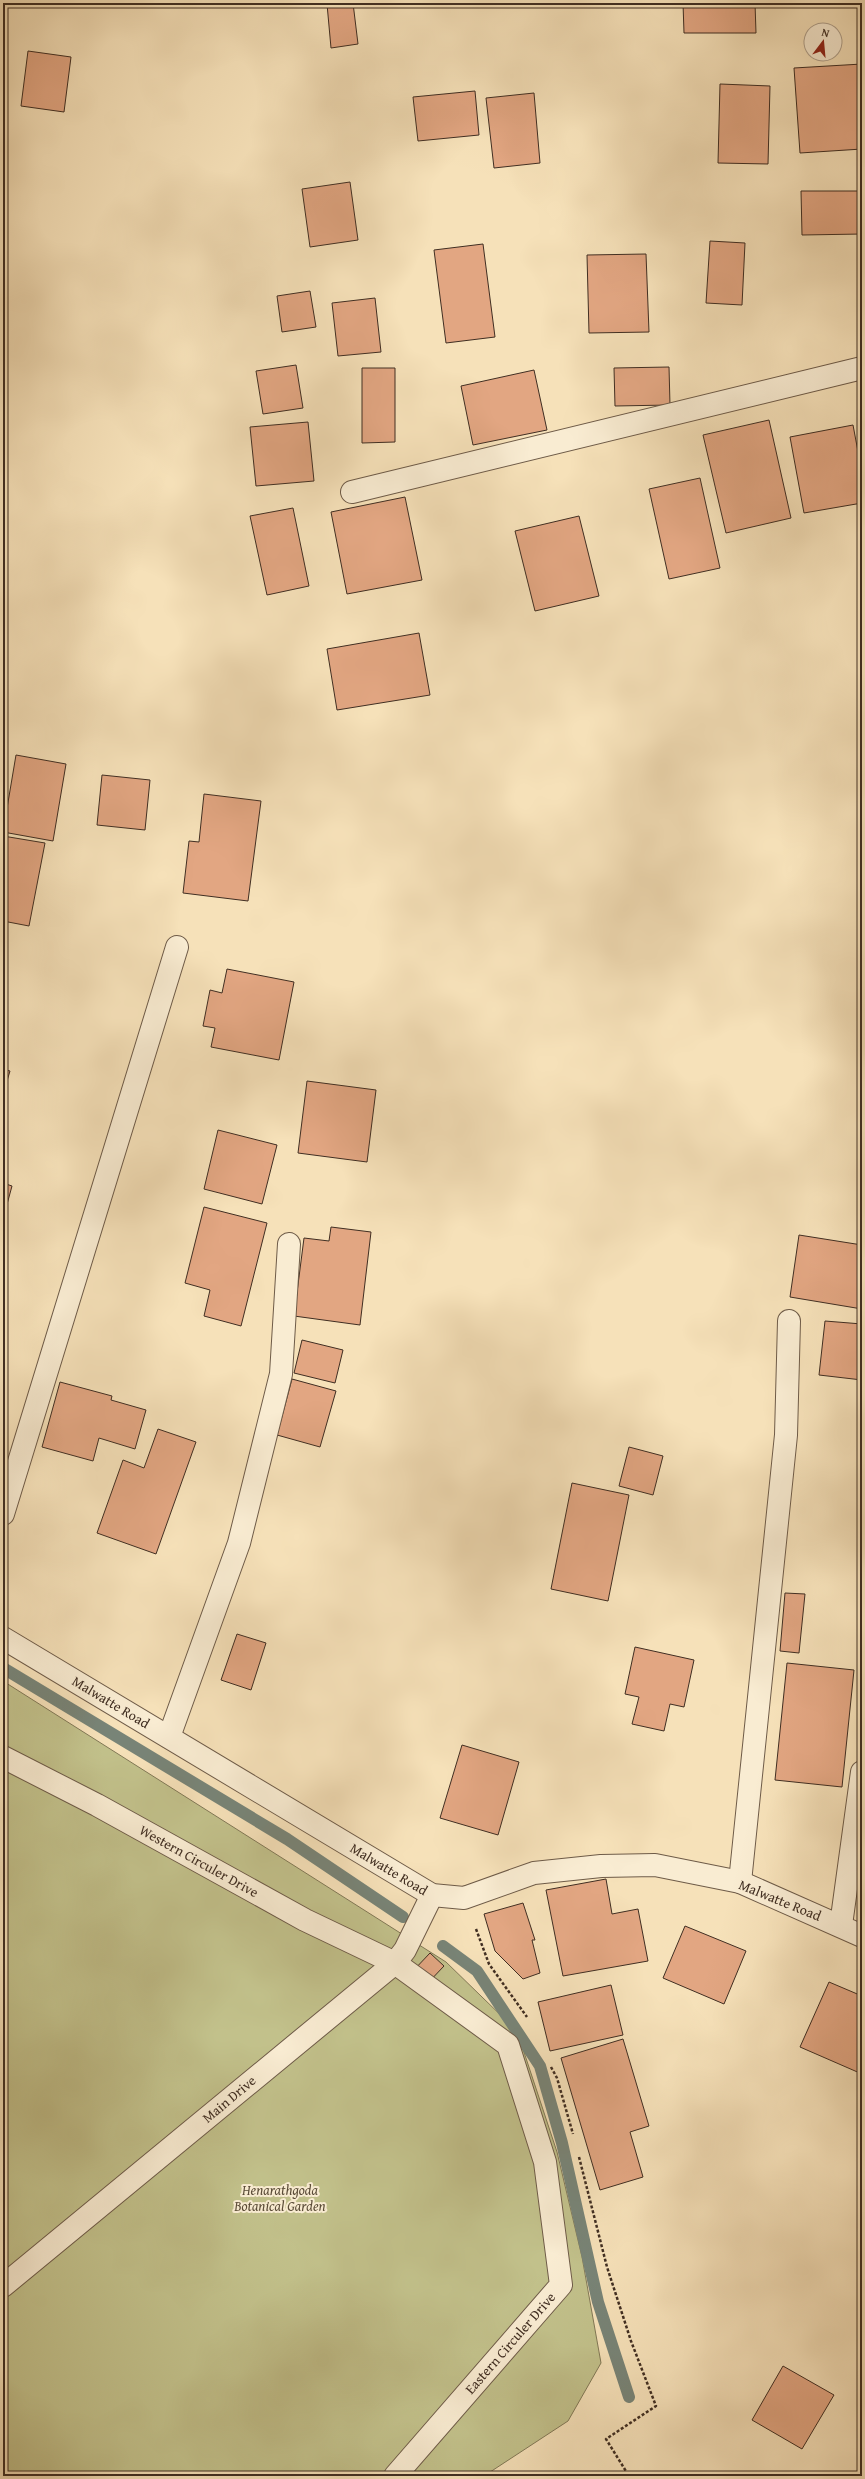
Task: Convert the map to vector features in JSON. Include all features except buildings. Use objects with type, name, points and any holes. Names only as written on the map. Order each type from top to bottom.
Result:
[{"type":"street","points":[[352,492],[862,368]]},
{"type":"street","points":[[3,1514],[177,947]]},
{"type":"street","points":[[169,1737],[239,1543],[281,1374],[289,1244]]},
{"type":"street","points":[[740,1882],[786,1435],[790,1322]]},
{"type":"street","name":"Malwatte Road","points":[[3,1638],[432,1895],[464,1898],[534,1873],[600,1866],[655,1865],[740,1882],[842,1925],[862,1936]]},
{"type":"street","name":"Western Circuler Drive","points":[[3,1757],[97,1805],[305,1920],[395,1963]]},
{"type":"street","points":[[842,1925],[862,1772]]},
{"type":"street","name":"Main Drive","points":[[3,2286],[395,1963],[405,1950],[432,1895]]},
{"type":"street","name":"Eastern Circuler Drive","points":[[395,1963],[508,2045],[545,2162],[561,2285],[395,2476]]},
{"type":"green space","name":"Henarathgoda Botanical Garden","points":[[3,1681],[446,1962],[517,2031],[557,2152],[582,2257],[601,2363],[568,2421],[484,2476],[3,2476]]},
{"type":"waterway","points":[[3,1668],[287,1839],[403,1917]]},
{"type":"waterway","points":[[443,1946],[477,1971],[540,2066],[562,2143],[598,2302],[629,2397]]}]
